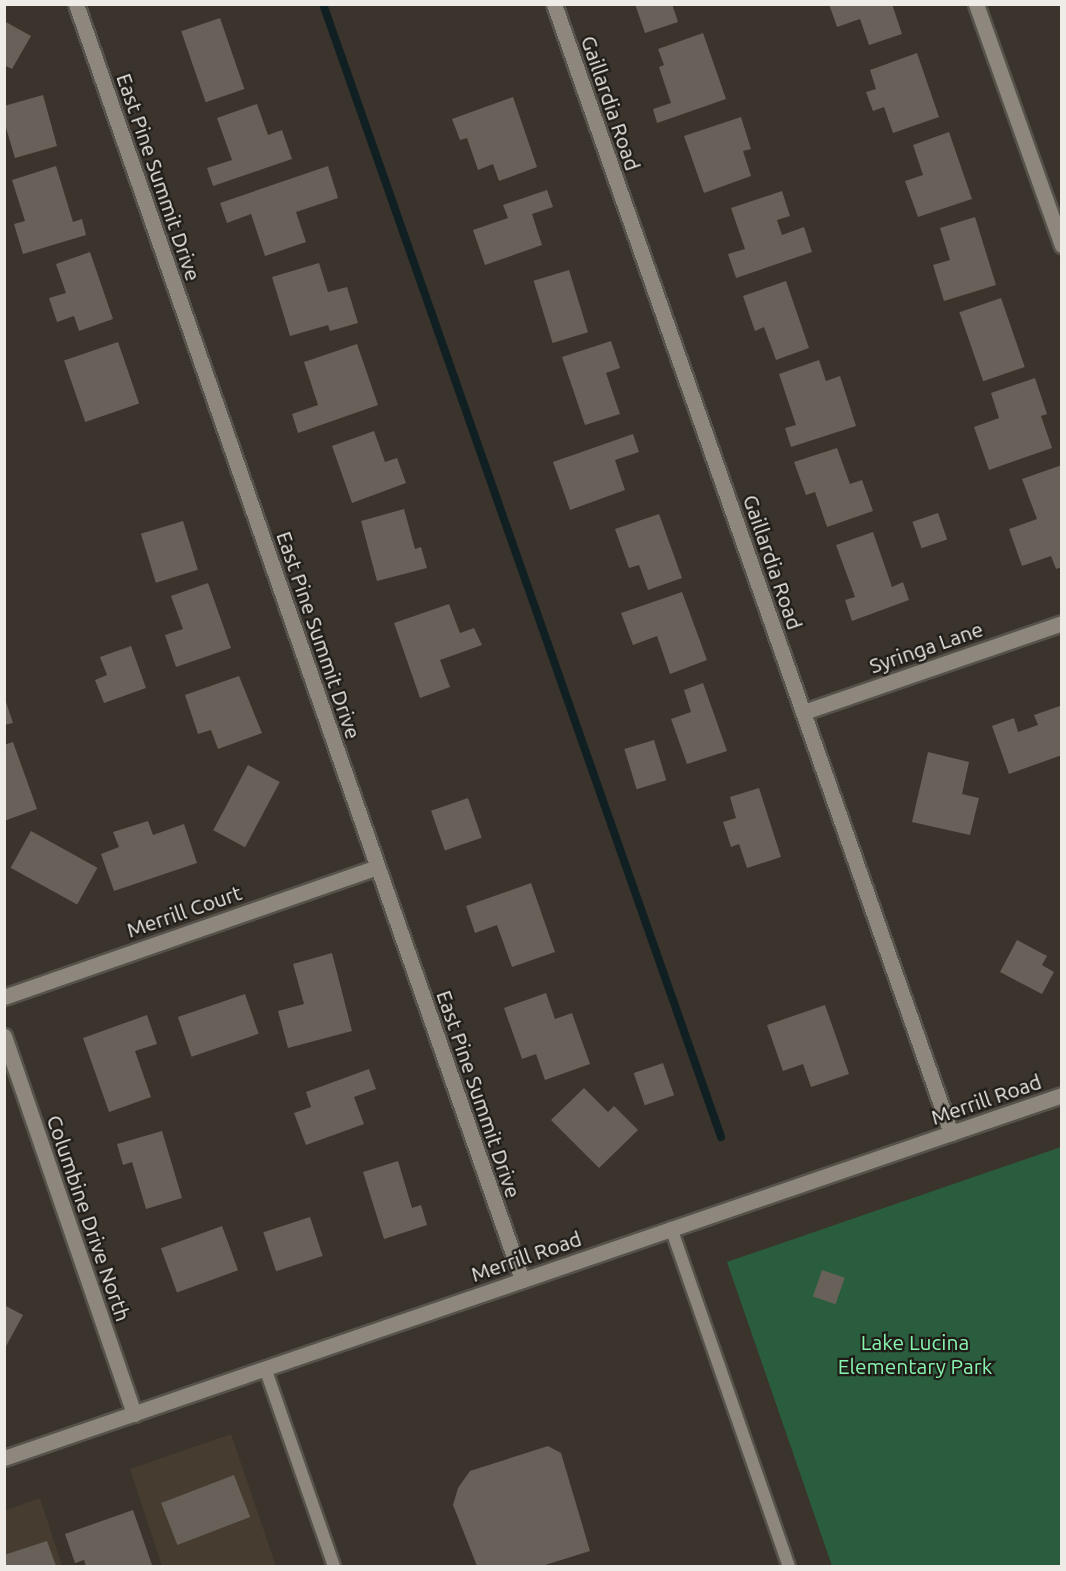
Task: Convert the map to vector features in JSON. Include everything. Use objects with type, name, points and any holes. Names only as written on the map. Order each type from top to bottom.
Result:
[{"type":"street","name":"East Pine Summit Drive","points":[[76,4],[522,1280]]},
{"type":"street","name":"Gaillardia Road","points":[[554,4],[951,1133]]},
{"type":"street","points":[[976,4],[1062,245]]},
{"type":"street","name":"Syringa Lane","points":[[804,712],[1062,623]]},
{"type":"street","name":"Merrill Court","points":[[4,997],[378,867]]},
{"type":"street","name":"Columbine Drive North","points":[[4,1036],[135,1414]]},
{"type":"street","name":"Merrill Road","points":[[4,1458],[1062,1095]]},
{"type":"lane","points":[[671,1228],[789,1566]]},
{"type":"lane","points":[[265,1368],[334,1566]]},
{"type":"shaded area","points":[[231,1434],[276,1566],[162,1566],[130,1469]]},
{"type":"shaded area","points":[[40,1498],[62,1566],[5,1566],[4,1511]]},
{"type":"green space","name":"Lake Lucina Elementary Park","points":[[1061,1147],[1061,1566],[832,1566],[727,1262]]},
{"type":"building","points":[[635,4],[672,4],[678,22],[645,33]]},
{"type":"building","points":[[829,4],[892,4],[902,34],[869,45],[860,19],[837,27]]},
{"type":"building","points":[[220,18],[244,89],[206,102],[181,31]]},
{"type":"building","points":[[4,21],[31,36],[12,69],[4,65]]},
{"type":"building","points":[[703,33],[726,99],[657,123],[653,109],[671,103],[659,67],[664,65],[658,49]]},
{"type":"building","points":[[917,53],[939,117],[893,133],[884,107],[873,111],[866,92],[876,89],[870,70]]},
{"type":"building","points":[[43,95],[57,146],[15,158],[4,121],[4,106]]},
{"type":"building","points":[[513,97],[537,167],[499,181],[493,164],[478,170],[467,138],[460,140],[452,119]]},
{"type":"building","points":[[257,104],[268,135],[282,130],[292,159],[213,186],[207,168],[232,160],[217,118]]},
{"type":"building","points":[[741,117],[751,149],[743,151],[751,176],[704,193],[684,136]]},
{"type":"building","points":[[949,132],[972,199],[918,217],[905,181],[923,175],[913,145]]},
{"type":"building","points":[[56,166],[73,222],[82,219],[86,235],[23,254],[14,224],[25,221],[12,180]]},
{"type":"building","points":[[328,166],[338,198],[296,212],[306,242],[265,256],[251,214],[227,223],[220,203]]},
{"type":"building","points":[[547,190],[553,207],[532,214],[542,245],[485,265],[473,230],[508,218],[503,205]]},
{"type":"building","points":[[782,191],[790,216],[777,220],[782,235],[804,227],[812,252],[736,278],[728,254],[745,249],[731,208]]},
{"type":"building","points":[[975,217],[996,285],[944,301],[933,265],[950,260],[940,228]]},
{"type":"building","points":[[90,252],[113,319],[79,331],[74,316],[57,322],[49,298],[66,293],[56,264]]},
{"type":"building","points":[[319,263],[328,292],[347,287],[358,323],[330,331],[328,325],[290,336],[272,277]]},
{"type":"building","points":[[569,270],[588,332],[553,343],[534,281]]},
{"type":"building","points":[[786,281],[809,348],[776,360],[764,327],[755,331],[743,296]]},
{"type":"building","points":[[1001,298],[1025,367],[983,381],[959,312]]},
{"type":"building","points":[[611,341],[620,368],[606,373],[620,414],[585,425],[562,357]]},
{"type":"building","points":[[118,342],[139,403],[85,422],[64,361]]},
{"type":"building","points":[[357,344],[378,405],[298,433],[292,414],[318,405],[304,362]]},
{"type":"building","points":[[819,360],[826,381],[840,376],[856,426],[791,447],[785,428],[796,425],[779,374]]},
{"type":"building","points":[[1035,378],[1047,414],[1041,416],[1052,448],[989,470],[974,427],[999,418],[991,393]]},
{"type":"building","points":[[374,431],[385,462],[397,458],[406,483],[352,503],[332,446]]},
{"type":"building","points":[[633,434],[639,452],[615,460],[625,490],[570,510],[553,462]]},
{"type":"building","points":[[837,448],[850,484],[862,480],[873,511],[827,527],[815,492],[806,495],[794,462]]},
{"type":"building","points":[[1062,465],[1062,567],[1056,569],[1051,556],[1022,566],[1009,529],[1037,519],[1022,479]]},
{"type":"building","points":[[404,509],[415,549],[421,547],[427,568],[377,581],[361,521]]},
{"type":"building","points":[[938,513],[947,539],[922,548],[912,522]]},
{"type":"building","points":[[659,514],[682,578],[648,590],[639,565],[629,568],[615,529]]},
{"type":"building","points":[[183,521],[198,570],[156,583],[141,534]]},
{"type":"building","points":[[873,532],[892,587],[903,582],[909,600],[852,621],[845,600],[855,597],[836,545]]},
{"type":"building","points":[[208,583],[231,648],[176,667],[165,635],[183,629],[171,596]]},
{"type":"building","points":[[682,592],[707,660],[670,674],[657,636],[633,645],[621,613]]},
{"type":"building","points":[[449,604],[460,633],[474,628],[482,645],[440,660],[450,687],[420,698],[394,623]]},
{"type":"building","points":[[131,646],[146,688],[104,703],[95,680],[107,675],[100,657]]},
{"type":"building","points":[[239,676],[262,733],[218,749],[211,730],[198,734],[185,695]]},
{"type":"building","points":[[703,683],[727,751],[687,764],[671,719],[691,712],[684,690]]},
{"type":"building","points":[[4,700],[13,723],[4,725]]},
{"type":"building","points":[[1060,706],[1062,755],[1009,774],[992,726],[1014,718],[1018,732],[1038,725],[1034,715]]},
{"type":"building","points":[[654,740],[666,780],[637,789],[624,749]]},
{"type":"building","points":[[13,742],[37,809],[4,821],[4,745]]},
{"type":"building","points":[[928,752],[969,762],[962,794],[979,798],[970,835],[912,822]]},
{"type":"building","points":[[248,765],[280,782],[245,847],[213,830]]},
{"type":"building","points":[[759,788],[781,857],[747,868],[739,844],[731,847],[723,822],[736,818],[730,797]]},
{"type":"building","points":[[468,798],[482,838],[445,850],[431,811]]},
{"type":"building","points":[[148,821],[153,835],[184,824],[197,863],[114,891],[101,854],[119,847],[113,832]]},
{"type":"building","points":[[31,831],[97,868],[77,905],[11,868]]},
{"type":"building","points":[[531,883],[555,952],[512,967],[497,925],[475,933],[466,906]]},
{"type":"building","points":[[1017,940],[1047,956],[1042,965],[1054,972],[1042,994],[1000,972]]},
{"type":"building","points":[[332,953],[352,1031],[288,1048],[278,1011],[304,1004],[293,964]]},
{"type":"building","points":[[546,993],[555,1019],[572,1013],[590,1064],[545,1080],[536,1054],[522,1059],[504,1008]]},
{"type":"building","points":[[245,994],[259,1034],[192,1057],[178,1017]]},
{"type":"building","points":[[825,1005],[849,1074],[811,1087],[803,1064],[783,1071],[767,1025]]},
{"type":"building","points":[[147,1015],[157,1044],[135,1051],[151,1097],[109,1112],[83,1038]]},
{"type":"building","points":[[663,1063],[674,1095],[645,1105],[634,1073]]},
{"type":"building","points":[[369,1069],[376,1089],[354,1097],[364,1124],[306,1145],[294,1113],[311,1107],[306,1092]]},
{"type":"building","points":[[584,1088],[608,1112],[614,1106],[638,1130],[599,1168],[551,1120]]},
{"type":"building","points":[[162,1131],[182,1198],[146,1209],[132,1162],[123,1165],[117,1144]]},
{"type":"building","points":[[398,1161],[412,1208],[421,1205],[427,1225],[384,1239],[363,1172]]},
{"type":"building","points":[[310,1217],[323,1256],[276,1271],[263,1232]]},
{"type":"building","points":[[222,1226],[238,1270],[177,1292],[161,1248]]},
{"type":"building","points":[[822,1270],[845,1278],[836,1304],[813,1296]]},
{"type":"building","points":[[4,1305],[23,1315],[4,1350]]},
{"type":"building","points":[[548,1446],[561,1453],[590,1551],[542,1566],[477,1566],[453,1505],[458,1488],[470,1471]]},
{"type":"building","points":[[234,1475],[250,1517],[177,1545],[161,1503]]},
{"type":"building","points":[[133,1510],[152,1565],[86,1566],[84,1560],[75,1563],[65,1534]]},
{"type":"building","points":[[47,1541],[56,1566],[4,1566],[4,1555]]},
{"type":"waterway","points":[[323,4],[721,1137]]}]
